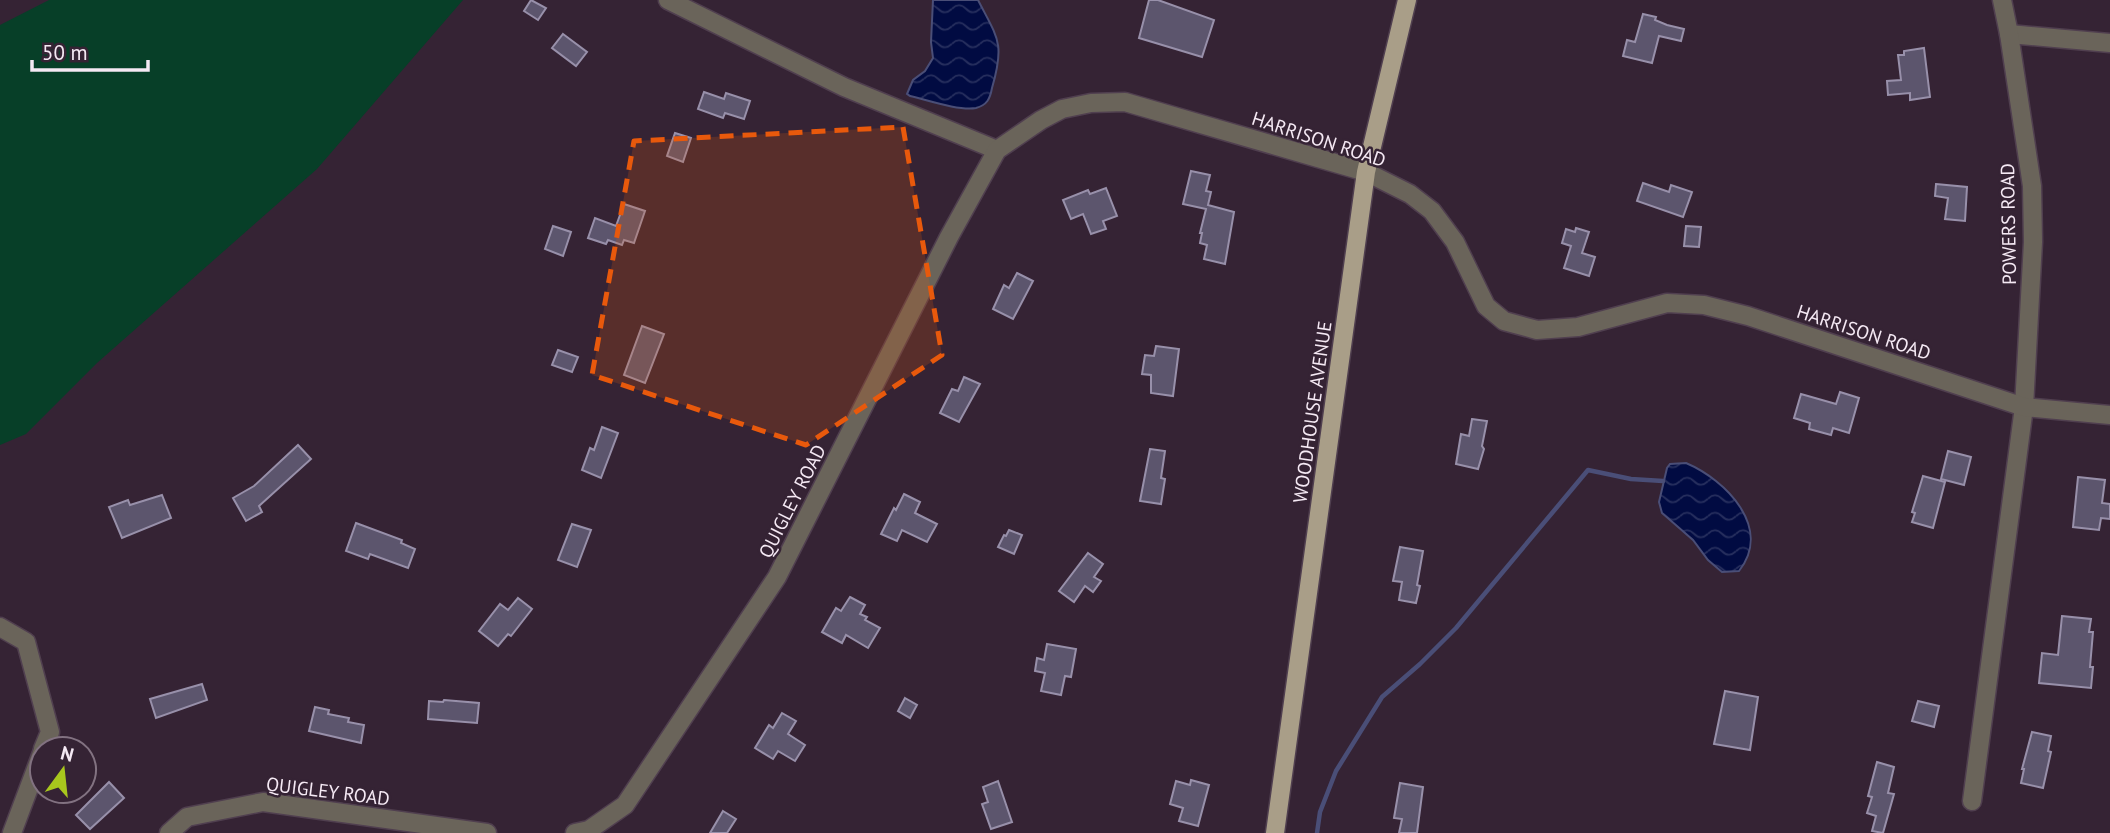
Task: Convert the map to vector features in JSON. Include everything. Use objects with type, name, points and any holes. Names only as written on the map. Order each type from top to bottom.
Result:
[{"type":"main road","name":"WOODHOUSE AVENUE","points":[[1275,833],[1366,172],[1407,0]]},
{"type":"street","points":[[668,0],[844,87],[997,150]]},
{"type":"street","name":"POWERS ROAD","points":[[2002,0],[2032,186],[2033,242],[2024,407]]},
{"type":"street","points":[[2009,34],[2110,43]]},
{"type":"street","name":"HARRISON ROAD","points":[[997,150],[1062,109],[1091,103],[1125,102],[1366,172],[1410,194],[1432,211],[1455,242],[1486,306],[1504,321],[1537,330],[1578,327],[1667,303],[1704,305],[1748,316],[2024,407],[2110,415]]},
{"type":"street","name":"QUIGLEY ROAD","points":[[575,833],[589,830],[625,805],[776,577],[949,237],[997,150]]},
{"type":"street","points":[[1972,802],[2024,407]]},
{"type":"street","points":[[0,627],[26,642],[49,735]]},
{"type":"street","points":[[12,833],[28,791]]},
{"type":"street","name":"QUIGLEY ROAD","points":[[169,833],[187,817],[263,802],[487,833]]},
{"type":"highlighted area","points":[[903,127],[942,355],[806,445],[592,375],[634,141]]},
{"type":"green space","points":[[49,0],[463,0],[317,169],[97,363],[26,434],[0,445],[0,25]]},
{"type":"water","points":[[933,0],[978,0],[995,33],[999,51],[996,73],[989,98],[980,107],[952,107],[907,94],[913,80],[925,71],[933,58]]},
{"type":"water","points":[[1686,463],[1716,481],[1729,493],[1748,522],[1751,538],[1748,555],[1739,571],[1722,572],[1708,560],[1693,540],[1662,513],[1659,502],[1667,468],[1670,464]]},
{"type":"building","points":[[531,0],[546,8],[538,20],[524,11]]},
{"type":"building","points":[[1149,0],[1158,0],[1214,20],[1202,57],[1139,38]]},
{"type":"building","points":[[1643,14],[1684,29],[1681,41],[1659,36],[1652,63],[1623,56],[1627,40],[1635,42]]},
{"type":"building","points":[[563,34],[587,52],[576,66],[552,48]]},
{"type":"building","points":[[1924,48],[1930,97],[1910,100],[1910,93],[1888,95],[1887,81],[1901,80],[1898,55],[1904,55],[1904,51]]},
{"type":"building","points":[[704,92],[724,99],[726,93],[750,101],[744,119],[725,113],[723,118],[698,109]]},
{"type":"building","points":[[675,133],[691,138],[683,162],[667,156]]},
{"type":"building","points":[[1191,171],[1210,175],[1206,191],[1211,192],[1208,205],[1234,212],[1225,264],[1204,259],[1207,245],[1200,243],[1200,233],[1206,209],[1183,204]]},
{"type":"building","points":[[1643,183],[1669,192],[1671,185],[1692,192],[1683,217],[1637,201]]},
{"type":"building","points":[[1936,184],[1967,187],[1965,221],[1945,219],[1948,198],[1935,196]]},
{"type":"building","points":[[1106,188],[1117,216],[1103,221],[1106,229],[1091,234],[1083,214],[1071,219],[1063,200],[1088,190],[1090,194]]},
{"type":"building","points":[[624,204],[645,211],[634,243],[624,240],[622,245],[608,240],[606,244],[588,238],[595,218],[616,226]]},
{"type":"building","points":[[553,226],[571,232],[563,256],[545,249]]},
{"type":"building","points":[[1686,226],[1701,227],[1699,247],[1684,246]]},
{"type":"building","points":[[1576,228],[1589,232],[1582,253],[1595,257],[1589,276],[1564,268],[1571,246],[1562,243],[1566,229],[1575,232]]},
{"type":"building","points":[[1017,273],[1033,281],[1013,319],[993,309],[1004,285],[1009,288]]},
{"type":"building","points":[[642,326],[664,334],[645,383],[624,375]]},
{"type":"building","points":[[1156,346],[1179,349],[1173,396],[1151,393],[1151,375],[1142,374],[1145,355],[1154,356]]},
{"type":"building","points":[[558,350],[578,357],[572,372],[552,365]]},
{"type":"building","points":[[964,377],[980,384],[959,422],[940,413],[952,389],[958,391]]},
{"type":"building","points":[[1840,392],[1859,398],[1849,433],[1833,428],[1831,435],[1809,429],[1810,423],[1794,418],[1801,394],[1836,404]]},
{"type":"building","points":[[1472,419],[1487,421],[1482,446],[1484,449],[1478,469],[1456,464],[1461,434],[1469,436]]},
{"type":"building","points":[[602,427],[618,433],[601,478],[582,470],[590,448],[594,450]]},
{"type":"building","points":[[298,445],[311,459],[259,506],[262,512],[246,521],[233,498],[254,486]]},
{"type":"building","points":[[1150,449],[1165,451],[1161,478],[1165,479],[1161,504],[1140,501]]},
{"type":"building","points":[[1948,451],[1971,457],[1964,485],[1941,479]]},
{"type":"building","points":[[1923,476],[1945,482],[1933,528],[1912,522],[1915,513],[1912,512]]},
{"type":"building","points":[[2078,477],[2105,480],[2102,503],[2110,504],[2110,519],[2101,518],[2099,530],[2073,527]]},
{"type":"building","points":[[904,494],[920,502],[915,513],[937,524],[927,542],[902,530],[897,541],[881,534]]},
{"type":"building","points":[[162,495],[171,518],[122,538],[109,507],[128,500],[130,505]]},
{"type":"building","points":[[356,523],[402,540],[401,543],[415,549],[408,568],[370,554],[368,559],[346,551]]},
{"type":"building","points":[[572,524],[591,530],[577,567],[558,560]]},
{"type":"building","points":[[1009,530],[1022,535],[1014,554],[998,547]]},
{"type":"building","points":[[1400,547],[1423,551],[1416,603],[1399,600],[1402,582],[1393,581]]},
{"type":"building","points":[[1088,553],[1103,564],[1094,577],[1101,581],[1093,592],[1085,586],[1074,602],[1059,591]]},
{"type":"building","points":[[850,597],[865,605],[860,614],[867,617],[865,620],[880,628],[868,648],[846,635],[842,643],[822,632],[836,608],[841,611]]},
{"type":"building","points":[[518,598],[532,609],[511,636],[508,634],[498,646],[479,631],[500,604],[508,610]]},
{"type":"building","points":[[2062,616],[2091,619],[2091,688],[2039,683],[2042,653],[2058,655]]},
{"type":"building","points":[[1047,644],[1076,649],[1071,677],[1065,676],[1061,695],[1041,691],[1045,673],[1035,671],[1037,658],[1044,660]]},
{"type":"building","points":[[202,684],[207,700],[156,718],[150,699]]},
{"type":"building","points":[[1725,691],[1758,697],[1750,750],[1714,744]]},
{"type":"building","points":[[905,698],[917,705],[910,718],[898,711]]},
{"type":"building","points":[[429,701],[479,703],[477,723],[428,719]]},
{"type":"building","points":[[1918,701],[1939,706],[1934,727],[1912,721]]},
{"type":"building","points":[[315,707],[329,710],[328,714],[349,718],[348,722],[364,725],[361,743],[309,731]]},
{"type":"building","points":[[782,713],[796,721],[788,734],[805,745],[795,761],[778,751],[773,759],[755,748],[769,725],[773,728]]},
{"type":"building","points":[[2032,732],[2051,736],[2048,751],[2051,752],[2043,788],[2021,783]]},
{"type":"building","points":[[1877,762],[1894,767],[1888,793],[1894,794],[1883,833],[1872,831],[1876,816],[1867,813],[1872,797],[1868,796]]},
{"type":"building","points":[[1191,780],[1209,785],[1198,826],[1179,821],[1183,808],[1170,804],[1176,781],[1190,785]]},
{"type":"building","points":[[998,781],[1012,822],[991,829],[982,804],[988,802],[983,787]]},
{"type":"building","points":[[109,782],[124,798],[90,829],[76,815],[86,805],[98,805],[98,793]]},
{"type":"building","points":[[1400,783],[1423,787],[1417,833],[1399,833],[1402,819],[1394,818]]},
{"type":"building","points":[[723,811],[736,819],[727,833],[710,833]]},
{"type":"waterway","points":[[1317,833],[1320,812],[1336,771],[1382,697],[1456,628],[1588,470],[1631,479],[1663,481]]}]
